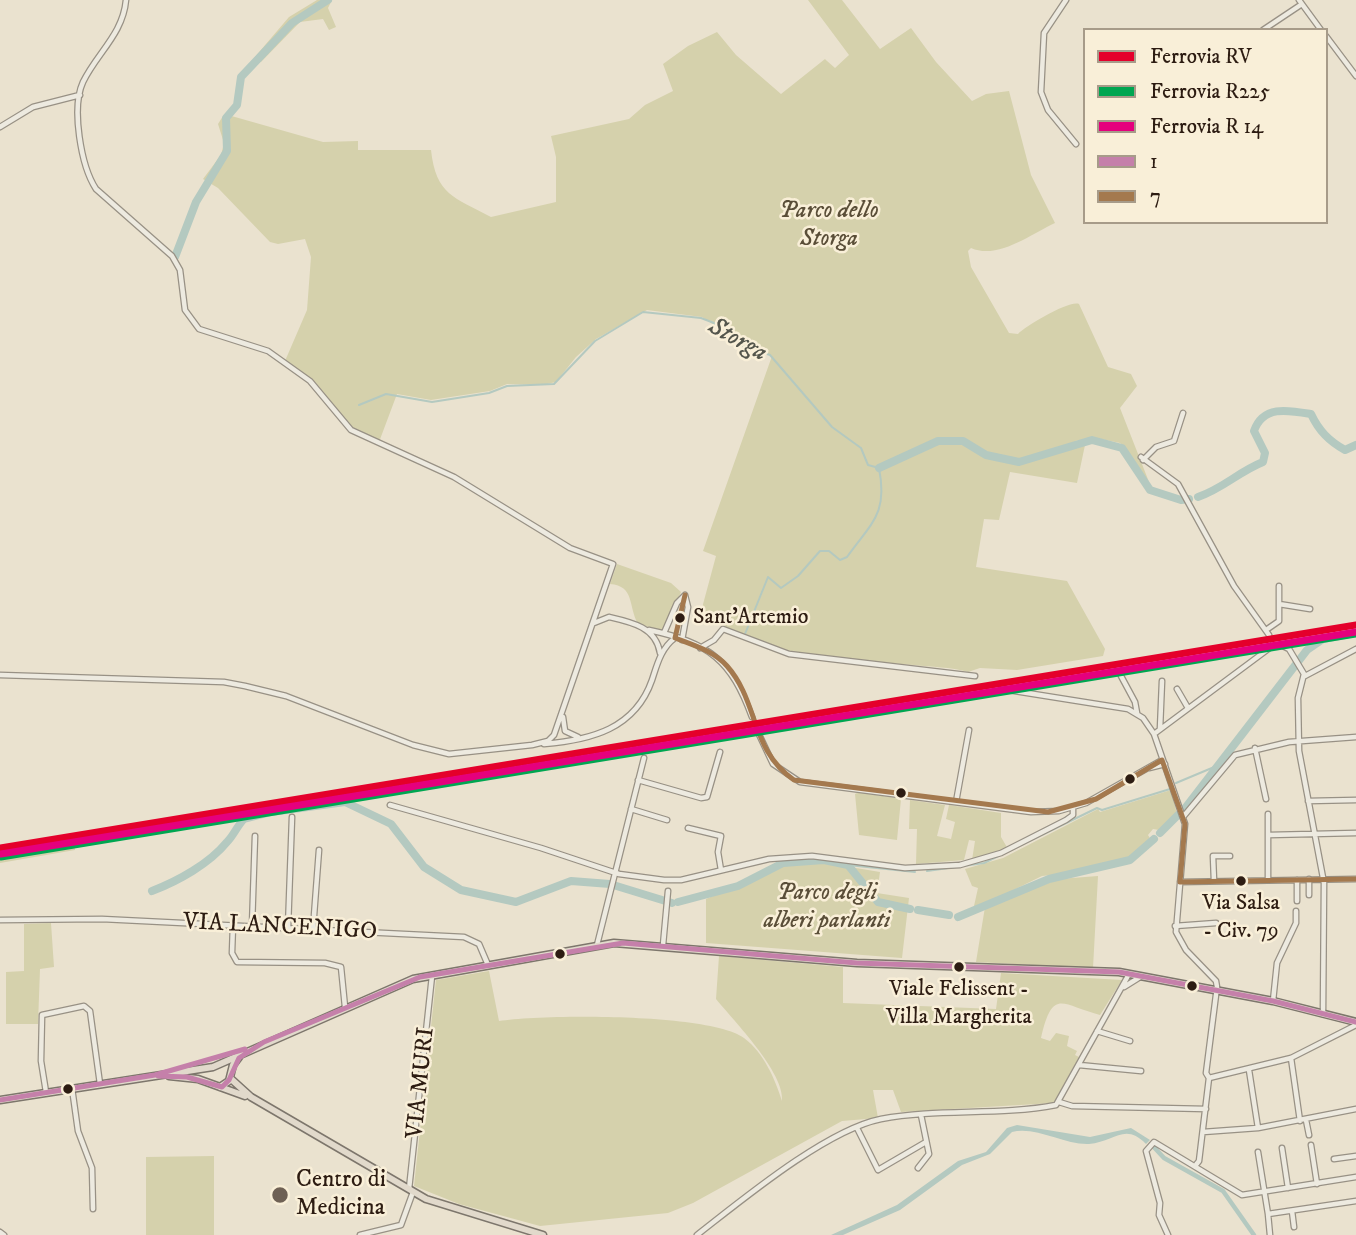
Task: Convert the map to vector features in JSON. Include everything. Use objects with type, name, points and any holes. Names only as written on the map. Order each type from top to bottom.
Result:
[{"type":"main road","points":[[0,1100],[158,1076],[209,1063],[345,1007],[432,975],[597,945],[663,945],[856,963],[1129,974],[1273,1001],[1356,1024]]},
{"type":"main road","points":[[211,1083],[208,1075],[214,1067],[264,1042]]},
{"type":"main road","points":[[218,1087],[227,1084],[238,1057],[264,1042]]},
{"type":"main road","points":[[174,1072],[225,1067],[230,1077],[251,1097],[411,1191],[458,1210],[542,1235]]},
{"type":"main road","points":[[158,1076],[187,1077],[251,1097]]},
{"type":"street","points":[[126,0],[119,26],[82,85],[79,130],[92,182],[102,195],[172,256],[180,270],[185,310],[199,329],[268,351],[310,381],[351,430],[454,477],[570,548],[613,564],[554,735],[548,741],[532,745]]},
{"type":"street","points":[[1066,0],[1044,33],[1041,92],[1048,110],[1076,144]]},
{"type":"street","points":[[1266,28],[1301,2],[1320,28]]},
{"type":"street","points":[[1328,39],[1356,76]]},
{"type":"street","points":[[0,127],[33,107],[80,95]]},
{"type":"street","points":[[1182,413],[1174,441],[1156,447],[1142,459],[1178,484],[1234,586],[1268,632],[1279,621],[1279,586]]},
{"type":"street","points":[[664,634],[679,600],[685,595],[688,607],[682,640]]},
{"type":"street","points":[[600,601],[608,617],[682,640],[714,655],[734,675],[752,717]]},
{"type":"street","points":[[1279,604],[1310,609]]},
{"type":"street","points":[[592,626],[608,617]]},
{"type":"street","points":[[700,648],[714,640],[723,629],[789,654],[975,676]]},
{"type":"street","points":[[649,631],[657,641],[660,654]]},
{"type":"street","points":[[0,675],[224,682],[286,696],[438,752],[467,754],[588,737],[612,730],[633,714],[648,692],[660,654],[675,638]]},
{"type":"street","points":[[714,640],[714,655]]},
{"type":"street","points":[[1154,734],[1274,642],[1287,648],[1298,661],[1305,676],[1299,694],[1298,740],[1324,879],[1323,1014]]},
{"type":"street","points":[[1305,676],[1356,649]]},
{"type":"street","points":[[1121,676],[1135,702],[1136,713],[1154,734],[1183,817],[1185,837],[1175,926],[1181,943],[1216,981],[1206,1109],[1199,1161],[1195,1166]]},
{"type":"street","points":[[1160,730],[1162,681]]},
{"type":"street","points":[[1002,689],[1136,713]]},
{"type":"street","points":[[1177,689],[1188,708]]},
{"type":"street","points":[[565,709],[562,723],[565,731],[572,736],[588,737]]},
{"type":"street","points":[[756,728],[767,755],[779,771],[800,782],[1039,812],[1074,809],[1096,799],[1143,770],[1163,762]]},
{"type":"street","points":[[956,802],[969,730]]},
{"type":"street","points":[[1183,817],[1229,759],[1255,748],[1298,740],[1356,737]]},
{"type":"street","points":[[1255,748],[1266,799]]},
{"type":"street","points":[[638,780],[701,798],[707,797],[720,752]]},
{"type":"street","points":[[597,945],[644,758]]},
{"type":"street","points":[[1308,801],[1356,800]]},
{"type":"street","points":[[390,805],[615,873],[673,881],[769,859],[812,856],[905,868],[968,863],[1011,849],[1066,820],[1074,809]]},
{"type":"street","points":[[631,809],[667,820]]},
{"type":"street","points":[[1268,814],[1268,880]]},
{"type":"street","points":[[288,928],[292,817]]},
{"type":"street","points":[[688,828],[721,836],[718,852],[721,870]]},
{"type":"street","points":[[1269,835],[1356,833]]},
{"type":"street","points":[[252,926],[255,835]]},
{"type":"street","points":[[313,929],[319,850]]},
{"type":"street","points":[[1214,881],[1213,856],[1230,856]]},
{"type":"street","points":[[1180,882],[1356,878]]},
{"type":"street","points":[[1309,879],[1310,895]]},
{"type":"street","points":[[664,880],[668,891]]},
{"type":"street","points":[[1297,880],[1297,901]]},
{"type":"street","points":[[663,945],[668,891],[673,881]]},
{"type":"street","points":[[1273,1001],[1277,963],[1296,923],[1296,911]]},
{"type":"street","name":"VIA LANCENIGO","points":[[0,919],[233,925],[469,937],[483,949],[488,965]]},
{"type":"street","points":[[1175,926],[1216,923]]},
{"type":"street","points":[[233,925],[232,953],[237,962],[325,963],[341,967],[345,1007]]},
{"type":"street","points":[[697,1235],[787,1167],[857,1128],[882,1119],[1053,1106],[1059,1102],[1129,974]]},
{"type":"street","name":"VIA MURI","points":[[360,1235],[401,1225],[411,1191],[432,975]]},
{"type":"street","points":[[1207,988],[1210,975]]},
{"type":"street","points":[[1121,990],[1133,980],[1146,976]]},
{"type":"street","points":[[46,1093],[41,1061],[42,1015],[84,1006],[90,1011],[100,1084]]},
{"type":"street","points":[[1208,1076],[1249,1070],[1291,1058],[1356,1024]]},
{"type":"street","points":[[1097,1031],[1130,1041]]},
{"type":"street","points":[[1291,1058],[1303,1121],[1309,1135]]},
{"type":"street","points":[[1079,1065],[1141,1070]]},
{"type":"street","points":[[1249,1070],[1258,1128]]},
{"type":"street","points":[[72,1088],[78,1131],[92,1168],[93,1209]]},
{"type":"street","points":[[1059,1102],[1072,1106],[1206,1109]]},
{"type":"street","points":[[1203,1132],[1258,1128],[1356,1109]]},
{"type":"street","points":[[918,1168],[929,1157],[920,1115]]},
{"type":"street","points":[[857,1128],[876,1170],[926,1142]]},
{"type":"street","points":[[1168,1235],[1159,1215],[1160,1203],[1147,1148],[1153,1142],[1195,1166],[1202,1174],[1242,1195],[1356,1177]]},
{"type":"street","points":[[1311,1144],[1317,1184]]},
{"type":"street","points":[[1282,1148],[1288,1188]]},
{"type":"street","points":[[1258,1152],[1270,1235]]},
{"type":"street","points":[[1334,1160],[1356,1156]]},
{"type":"street","points":[[1268,1214],[1356,1201]]},
{"type":"street","points":[[1292,1211],[1294,1227]]},
{"type":"green space","points":[[317,0],[332,0],[328,8],[336,27],[329,30],[323,19],[300,22],[261,62],[255,63],[254,58],[289,17]]},
{"type":"green space","name":"Parco dello Storga","points":[[808,0],[842,0],[880,49],[911,28],[936,62],[972,101],[986,94],[1009,91],[1031,175],[1055,223],[1003,248],[981,251],[971,248],[968,251],[971,267],[1009,333],[1018,334],[1057,310],[1079,304],[1108,367],[1131,374],[1137,386],[1120,408],[1149,482],[1120,443],[1096,438],[1075,441],[1077,446],[1085,445],[1077,483],[1010,472],[999,520],[984,519],[976,567],[1067,581],[1105,649],[1103,656],[1017,670],[980,668],[968,672],[802,653],[747,638],[722,625],[702,608],[716,556],[703,551],[772,356],[744,345],[702,317],[647,310],[596,339],[576,357],[556,382],[542,385],[507,384],[490,391],[431,400],[397,394],[379,442],[344,423],[316,383],[285,361],[307,310],[311,257],[305,239],[278,244],[270,242],[218,188],[203,179],[221,155],[224,143],[218,124],[223,116],[228,115],[323,142],[358,141],[358,150],[431,150],[433,165],[442,186],[457,199],[491,217],[556,202],[556,157],[551,136],[629,119],[645,105],[673,91],[663,64],[688,46],[717,32],[736,55],[781,94],[825,59],[834,69],[826,60],[835,68],[849,55]]},
{"type":"green space","points":[[617,564],[671,583],[681,592],[664,631],[638,624],[627,593],[624,589],[610,584]]},
{"type":"green space","points":[[1171,790],[1177,814],[1159,830],[1153,829],[1148,835],[1151,840],[1135,855],[1079,872],[1042,876],[979,907],[974,906],[978,888],[972,886],[965,869],[1003,858],[1098,809],[1100,812]]},
{"type":"green space","points":[[859,792],[901,799],[897,840],[859,835],[855,794]]},
{"type":"green space","points":[[910,800],[945,805],[937,836],[951,839],[955,822],[946,819],[949,805],[1001,813],[1001,837],[1008,849],[972,860],[975,841],[969,840],[964,860],[916,864],[917,829],[909,829]]},
{"type":"green space","points":[[74,839],[75,850],[0,863],[0,852]]},
{"type":"green space","name":"Parco degli alberi parlanti","points":[[788,863],[826,863],[880,872],[877,893],[909,898],[902,958],[706,943],[706,899]]},
{"type":"green space","points":[[1098,876],[1093,968],[976,962],[985,907],[1059,879]]},
{"type":"green space","points":[[51,923],[54,967],[40,969],[38,1024],[6,1024],[6,972],[24,971],[24,924]]},
{"type":"green space","points":[[719,956],[843,967],[843,1003],[996,1009],[1001,973],[1122,980],[1100,1015],[1067,1004],[1055,1006],[1050,1011],[1041,1038],[1050,1041],[1056,1033],[1069,1036],[1067,1046],[1077,1051],[1075,1055],[1079,1057],[1054,1103],[901,1112],[893,1090],[873,1090],[878,1118],[842,1121],[693,1203],[668,1213],[540,1226],[459,1204],[414,1186],[436,980],[489,971],[499,1021],[551,1017],[626,1018],[698,1024],[726,1030],[744,1038],[757,1051],[772,1075],[782,1101],[781,1089],[767,1062],[716,999]]},
{"type":"green space","points":[[214,1156],[214,1235],[146,1235],[146,1157]]},
{"type":"shaded area","points":[[1017,1125],[1090,1137],[1131,1128],[1150,1140],[1146,1144],[1132,1134],[1125,1134],[1098,1143],[1079,1144],[1031,1131],[1012,1132],[990,1154],[962,1165],[900,1210],[843,1235],[831,1235],[897,1205],[958,1161],[986,1152],[1007,1128]]},
{"type":"waterway","points":[[175,257],[196,202],[227,151],[226,118],[237,105],[241,77],[292,23],[328,0]]},
{"type":"waterway","name":"Storga","points":[[359,405],[386,394],[432,402],[489,393],[507,386],[554,384],[595,341],[643,312],[701,318],[714,323],[740,345],[770,355],[832,427],[861,448],[868,465],[879,468],[881,496],[876,517],[847,557],[840,560],[829,551],[820,551],[798,576],[781,588],[768,577],[745,634]]},
{"type":"waterway","points":[[1198,497],[1263,462],[1265,453],[1254,431],[1263,417],[1270,413],[1285,411],[1311,414],[1321,430],[1339,447],[1345,450],[1356,445]]},
{"type":"waterway","points":[[879,468],[938,441],[963,441],[986,455],[1019,462],[1092,440],[1122,448],[1150,490],[1181,500],[1189,499]]},
{"type":"waterway","points":[[1183,811],[1307,650],[1323,639],[1356,633]]},
{"type":"waterway","points":[[1176,783],[1219,765]]},
{"type":"waterway","points":[[927,871],[984,863],[1097,808],[1102,810],[1170,789]]},
{"type":"waterway","points":[[152,891],[182,877],[211,858],[244,819],[271,812],[345,802],[391,824],[424,867],[461,890],[516,902],[571,881],[610,884],[672,903]]},
{"type":"waterway","points":[[1160,833],[1178,815]]},
{"type":"waterway","points":[[958,917],[1049,879],[1130,860],[1154,839]]},
{"type":"waterway","points":[[678,902],[738,886],[783,863],[824,860],[848,865],[878,902],[910,909]]},
{"type":"waterway","points":[[848,865],[915,872]]},
{"type":"waterway","points":[[918,910],[949,915]]},
{"type":"waterway","points":[[1151,1144],[1164,1158],[1223,1191],[1254,1235]]},
{"type":"rail line","name":"RV","points":[[0,848],[1356,625]]},
{"type":"rail line","name":"R225","points":[[1,857],[1356,634]]},
{"type":"transit line","name":"7","points":[[685,595],[675,638],[710,652],[727,666],[745,695],[769,755],[794,780],[1048,812],[1096,799],[1162,760],[1185,824],[1180,882],[1356,879]]},
{"type":"transit line","points":[[1,854],[1356,632]]},
{"type":"transit line","name":"1","points":[[158,1076],[187,1077],[222,1087],[229,1080],[239,1058],[264,1042],[420,977],[623,943],[857,963],[1119,972],[1273,1001],[1356,1022]]},
{"type":"transit line","name":"1","points":[[0,1100],[155,1075],[245,1049]]},
{"type":"place","name":"Sant'Artemio","points":[[680,618]]},
{"type":"place","name":"Via Salsa - Civ. 79","points":[[1241,881]]},
{"type":"place","name":"Viale Felissent - Villa Margherita","points":[[959,967]]},
{"type":"place","name":"Centro di Medicina","points":[[280,1195]]}]
